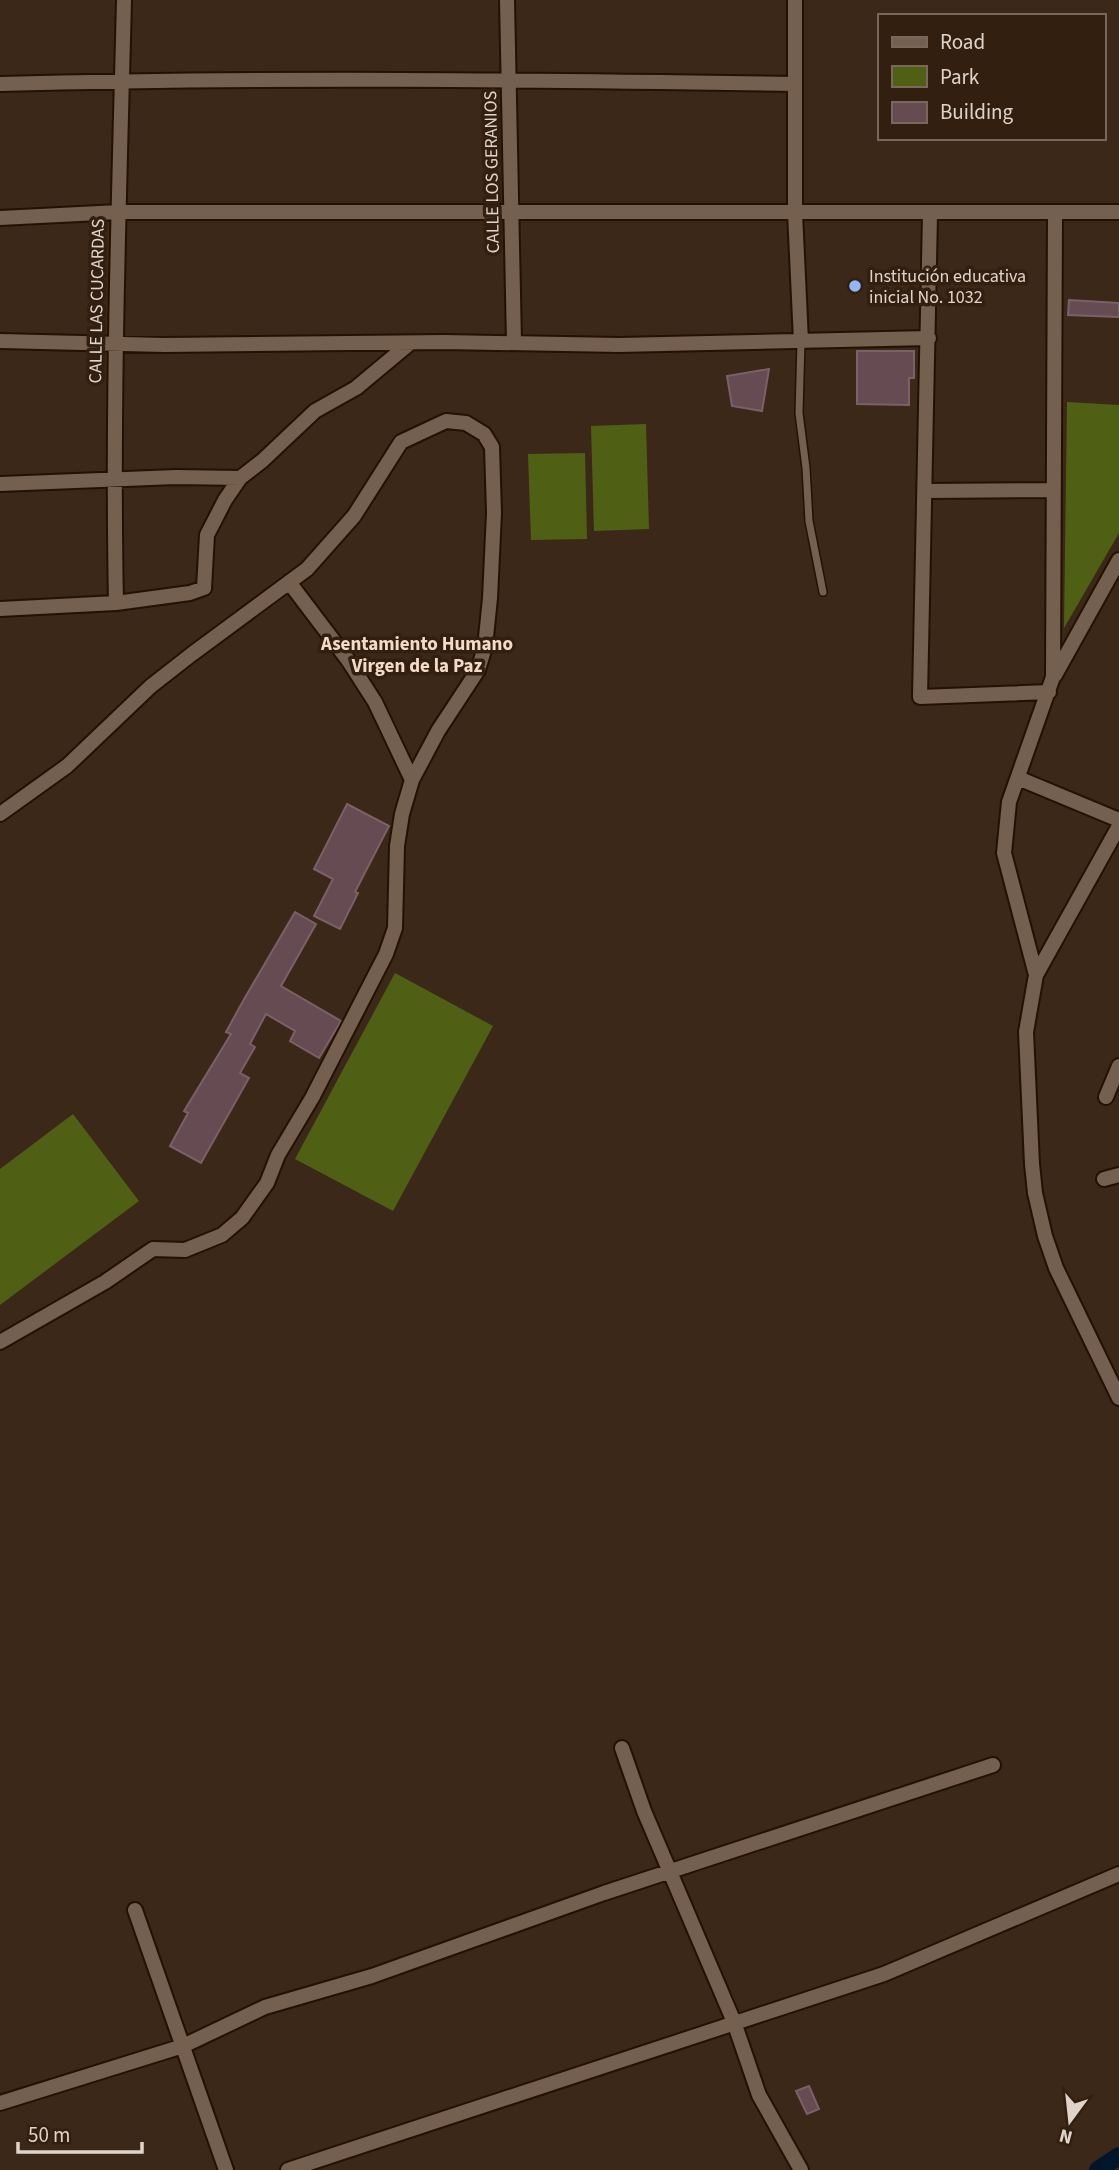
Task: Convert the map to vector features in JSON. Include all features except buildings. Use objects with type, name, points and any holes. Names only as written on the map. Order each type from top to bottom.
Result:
[{"type":"street","name":"CALLE LAS CUCARDAS","points":[[116,603],[115,342],[124,0]]},
{"type":"street","name":"CALLE LOS GERANIOS","points":[[507,0],[514,343]]},
{"type":"street","points":[[795,0],[795,213],[801,341]]},
{"type":"street","points":[[0,84],[510,80],[795,84]]},
{"type":"street","points":[[0,218],[118,212],[1119,212]]},
{"type":"street","points":[[930,214],[920,697],[1051,685]]},
{"type":"street","points":[[1051,685],[1055,214]]},
{"type":"street","points":[[0,341],[164,345],[619,345],[929,338]]},
{"type":"street","points":[[0,609],[116,603],[190,593],[204,588],[208,535],[225,500],[240,478],[315,411],[356,388],[410,343]]},
{"type":"street","points":[[0,814],[67,766],[151,686],[307,569],[355,516],[401,442],[446,421],[466,423],[484,434],[492,447],[494,513],[485,646],[478,670],[438,732],[412,780],[402,814],[397,846],[395,928],[386,954],[312,1098],[278,1155],[267,1183],[242,1218],[222,1235],[186,1250],[153,1249],[105,1282],[0,1342]]},
{"type":"street","points":[[0,484],[176,477],[240,478]]},
{"type":"street","points":[[925,491],[1054,489]]},
{"type":"street","points":[[1036,975],[1004,853],[1009,802],[1051,685],[1119,561]]},
{"type":"street","points":[[289,582],[348,660],[375,702],[412,780]]},
{"type":"street","points":[[1018,778],[1119,823],[1036,975],[1026,1032],[1035,1193],[1045,1236],[1056,1268],[1119,1398]]},
{"type":"street","points":[[1105,1097],[1119,1066]]},
{"type":"street","points":[[1104,1179],[1119,1175]]},
{"type":"street","points":[[622,1748],[644,1811],[734,2022],[759,2095],[801,2170]]},
{"type":"street","points":[[0,2103],[183,2046],[265,2007],[372,1976],[604,1893],[993,1765]]},
{"type":"street","points":[[288,2170],[884,1974],[1119,1874]]},
{"type":"street","points":[[135,1910],[226,2170]]},
{"type":"lane","points":[[801,341],[799,412],[806,468],[808,521],[823,592]]},
{"type":"green space","points":[[1067,402],[1119,405],[1119,533],[1064,628]]},
{"type":"green space","points":[[646,424],[649,529],[594,531],[591,426]]},
{"type":"green space","points":[[585,453],[587,539],[531,540],[528,454]]},
{"type":"green space","points":[[395,973],[493,1026],[393,1211],[295,1159]]},
{"type":"green space","points":[[73,1114],[139,1201],[0,1305],[0,1169]]},
{"type":"waterway","points":[[1098,2170],[1119,2156]]},
{"type":"place","name":"Institución educativa inicial No. 1032","points":[[855,286]]},
{"type":"district","name":"Asentamiento Humano Virgen de la Paz","points":[[417,655]]}]
